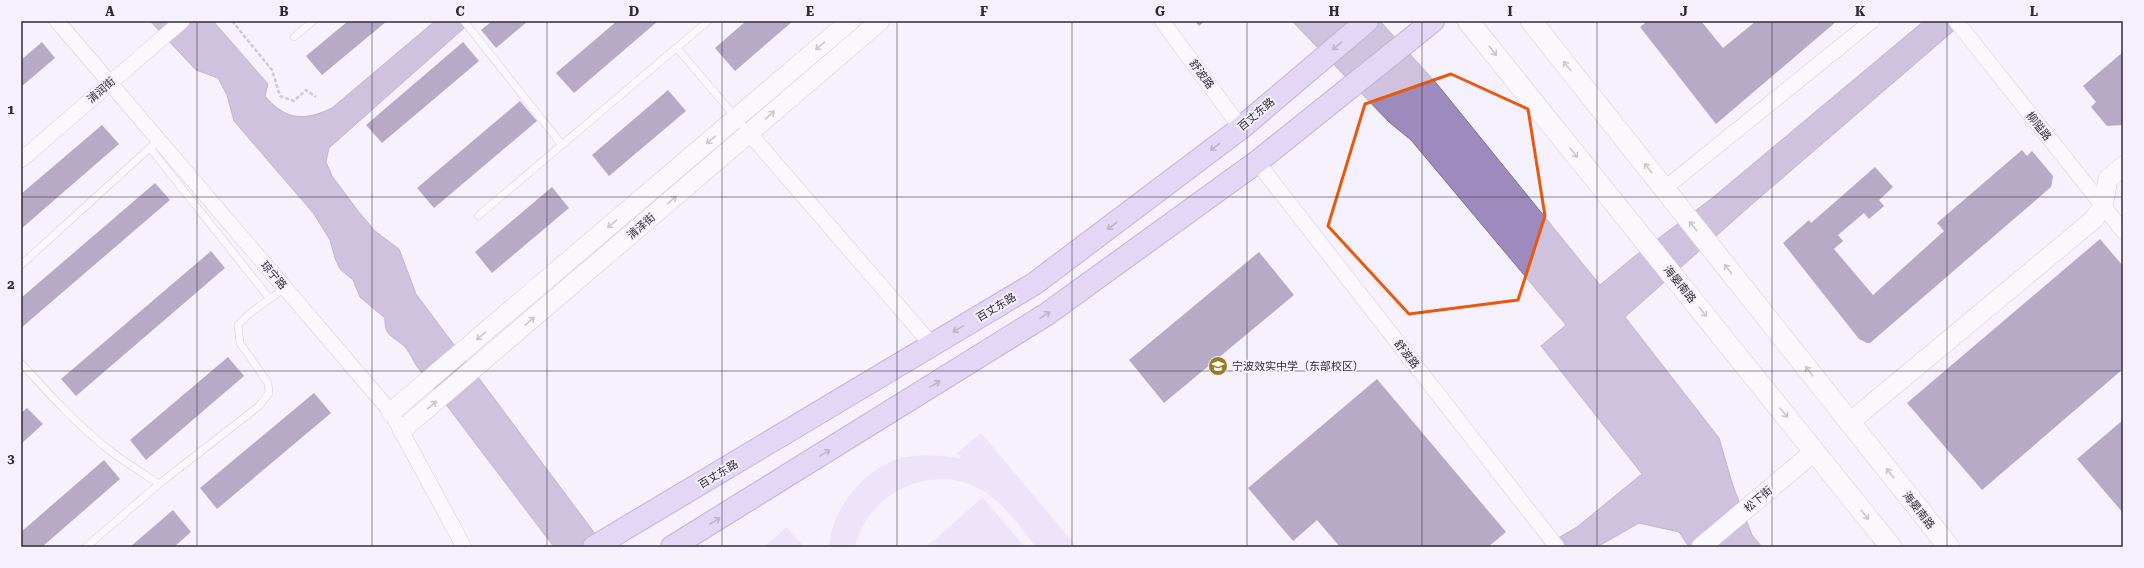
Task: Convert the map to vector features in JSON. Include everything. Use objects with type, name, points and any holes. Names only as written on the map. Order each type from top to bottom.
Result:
[{"type":"main road","name":"百丈东路","points":[[594,547],[1034,284],[1241,128],[1366,21]]},
{"type":"main road","points":[[680,545],[1047,314],[1257,162],[1433,21]]},
{"type":"main road","name":"海晏南路","points":[[1468,21],[1891,547]]},
{"type":"main road","name":"海晏南路","points":[[1531,21],[1949,547]]},
{"type":"street","name":"琼宁路","points":[[56,21],[110,83],[154,144],[285,288],[391,412],[464,547]]},
{"type":"street","name":"清润街","points":[[21,160],[182,21]]},
{"type":"street","name":"清泽街","points":[[391,412],[850,21]]},
{"type":"street","name":"清泽街","points":[[402,430],[880,21]]},
{"type":"street","name":"舒波路","points":[[1162,21],[1241,128]]},
{"type":"street","points":[[1664,189],[1872,21]]},
{"type":"street","name":"柳隘路","points":[[1956,21],[2123,231]]},
{"type":"street","points":[[749,134],[932,345]]},
{"type":"street","name":"舒波路","points":[[1257,162],[1557,547]]},
{"type":"street","points":[[1850,422],[2093,220],[2103,206],[2108,179],[2123,166]]},
{"type":"street","name":"松下街","points":[[1701,547],[1815,451]]},
{"type":"lane","points":[[294,37],[313,21]]},
{"type":"lane","points":[[464,21],[562,145]]},
{"type":"lane","points":[[478,216],[708,21]]},
{"type":"lane","points":[[677,48],[749,134]]},
{"type":"lane","points":[[21,265],[154,144],[270,299]]},
{"type":"lane","points":[[86,547],[159,484],[259,406],[269,393],[268,383],[240,343],[238,325],[250,313],[285,288]]},
{"type":"lane","points":[[21,363],[55,402],[88,432],[114,454],[159,484]]},
{"type":"path","points":[[232,21],[272,70],[280,96],[294,101],[306,90],[316,97]]},
{"type":"highlighted area","points":[[1451,74],[1528,109],[1545,216],[1518,300],[1409,314],[1328,226],[1365,104]]},
{"type":"shaded area","points":[[150,21],[213,21],[268,84],[265,96],[273,104],[288,114],[304,117],[332,108],[435,21],[472,21],[329,148],[326,162],[332,176],[358,211],[375,231],[399,249],[416,294],[605,547],[554,547],[416,365],[406,348],[388,333],[385,325],[385,318],[360,297],[353,280],[340,269],[330,240],[314,214],[234,121],[227,95],[218,78],[196,70]]},
{"type":"shaded area","points":[[1292,21],[1380,21],[1437,84],[1600,285],[1635,256],[1711,199],[1924,21],[1965,21],[1751,205],[1625,317],[1719,438],[1733,486],[1752,535],[1762,547],[1689,547],[1679,532],[1639,523],[1597,547],[1543,547],[1577,527],[1642,474],[1541,346],[1566,325],[1411,140],[1389,122]]},
{"type":"shaded area","points":[[981,433],[1077,547],[1036,547],[1010,514],[987,493],[959,481],[940,479],[921,482],[903,488],[886,498],[872,512],[861,528],[855,547],[829,547],[831,533],[843,506],[851,494],[872,473],[884,465],[904,457],[938,455],[961,459],[957,453]]},
{"type":"shaded area","points":[[982,498],[1025,547],[926,547]]},
{"type":"shaded area","points":[[787,527],[804,547],[764,547]]},
{"type":"building","points":[[348,21],[387,21],[322,75],[306,56]]},
{"type":"building","points":[[492,21],[528,21],[496,48],[481,30]]},
{"type":"building","points":[[617,21],[658,21],[574,93],[556,73]]},
{"type":"building","points":[[746,21],[793,21],[735,71],[715,48]]},
{"type":"building","points":[[1195,21],[1205,21],[1199,26]]},
{"type":"building","points":[[1648,21],[1701,21],[1723,48],[1756,21],[1837,21],[1716,124],[1640,27]]},
{"type":"building","points":[[42,42],[55,58],[21,87],[21,60]]},
{"type":"building","points":[[463,42],[479,61],[382,143],[366,125]]},
{"type":"building","points":[[2123,52],[2123,125],[2107,126],[2091,107],[2096,102],[2083,86]]},
{"type":"building","points":[[668,90],[686,111],[609,176],[592,155]]},
{"type":"building","points":[[520,101],[537,121],[434,208],[417,188]]},
{"type":"building","points":[[102,125],[119,144],[21,229],[21,194]]},
{"type":"building","points":[[2022,150],[2027,156],[2032,151],[2053,176],[2051,187],[1870,343],[1859,339],[1783,243],[1809,220],[1811,223],[1875,167],[1893,187],[1879,200],[1884,206],[1869,219],[1864,213],[1838,235],[1843,241],[1834,249],[1873,295],[1944,231],[1937,223]]},
{"type":"building","points":[[155,183],[170,200],[21,328],[21,298]]},
{"type":"building","points":[[552,187],[569,208],[492,273],[475,252]]},
{"type":"building","points":[[2100,239],[2123,266],[2123,369],[1982,490],[1907,403]]},
{"type":"building","points":[[211,251],[225,268],[76,396],[61,379]]},
{"type":"building","points":[[1259,252],[1294,295],[1164,403],[1129,360]]},
{"type":"building","points":[[228,357],[244,376],[146,460],[130,440]]},
{"type":"building","points":[[1377,379],[1506,532],[1488,547],[1340,547],[1317,520],[1293,541],[1248,488]]},
{"type":"building","points":[[314,393],[331,413],[217,509],[200,488]]},
{"type":"building","points":[[27,408],[43,424],[21,444],[21,413]]},
{"type":"building","points":[[2123,420],[2123,513],[2077,459]]},
{"type":"building","points":[[104,460],[120,479],[42,547],[22,547],[21,532]]},
{"type":"building","points":[[173,510],[191,532],[174,547],[130,547]]},
{"type":"place","name":"宁波效实中学（东部校区）","points":[[1218,366]]}]
